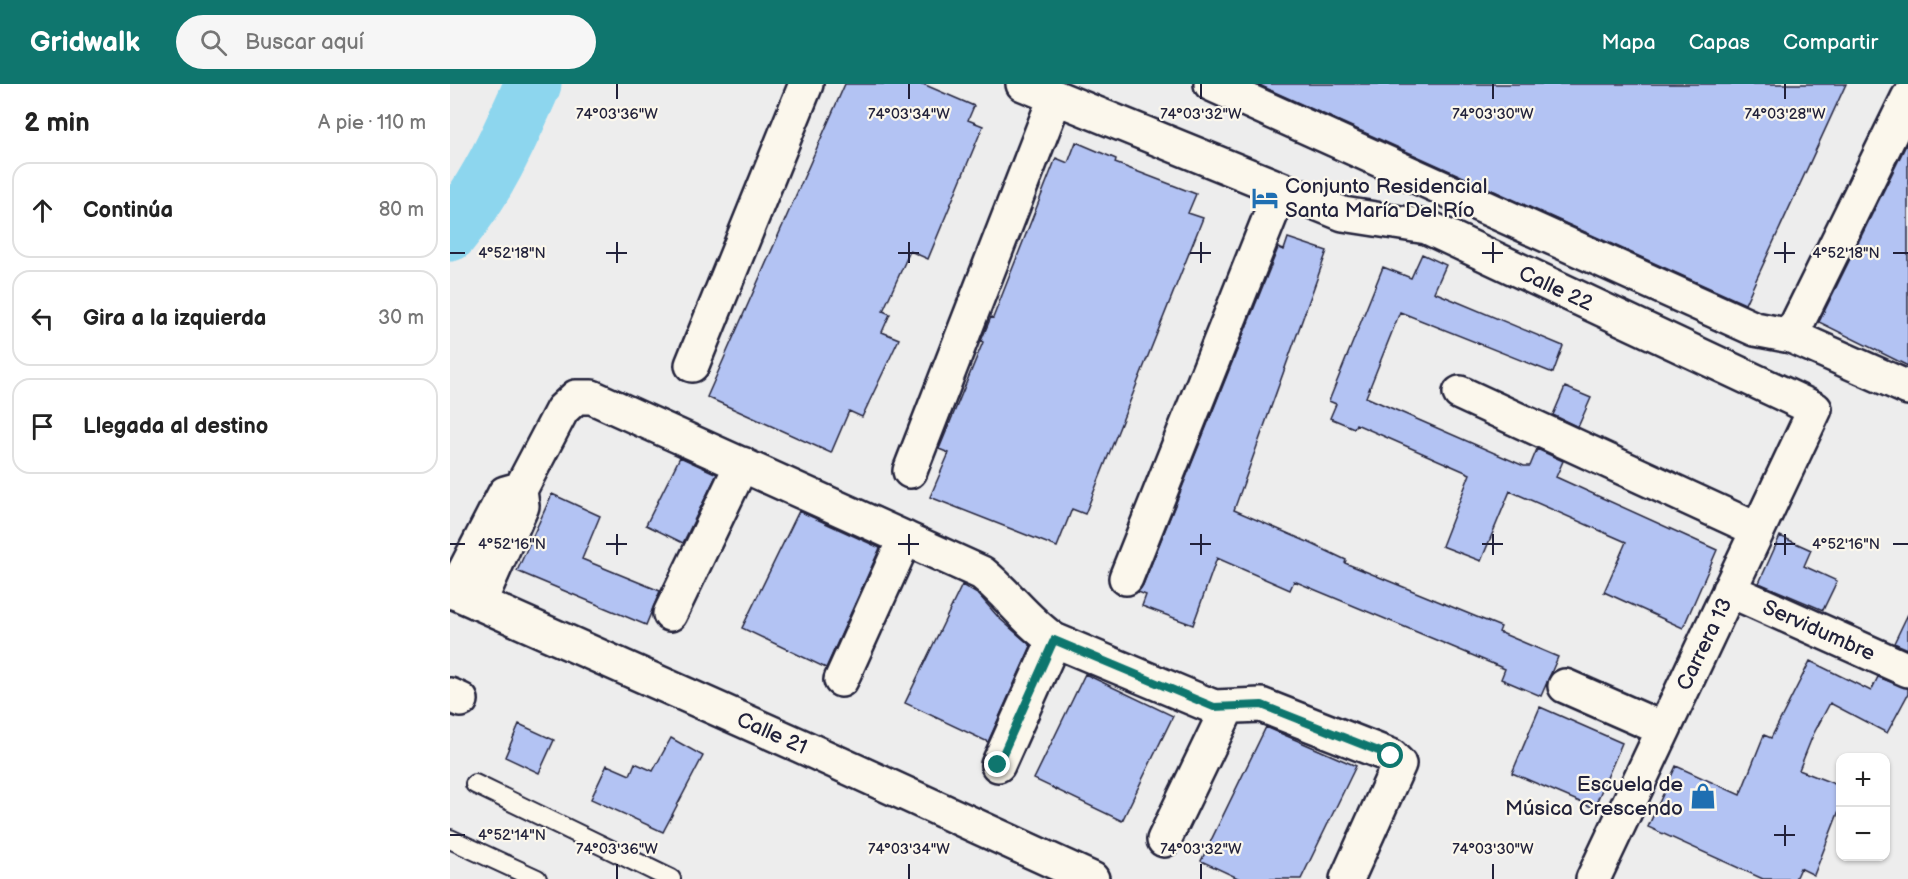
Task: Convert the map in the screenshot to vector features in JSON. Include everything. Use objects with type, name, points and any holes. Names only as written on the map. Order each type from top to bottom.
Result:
[{"type":"street","points":[[692,365],[806,84]]},
{"type":"street","points":[[1211,84],[1755,329],[1791,336],[1908,388]]},
{"type":"street","points":[[910,471],[1039,89]]},
{"type":"street","name":"Calle 22","points":[[1039,89],[1343,214],[1427,227],[1815,409]]},
{"type":"street","points":[[1791,336],[1908,98]]},
{"type":"street","points":[[1126,578],[1281,189]]},
{"type":"street","points":[[1460,393],[1758,530]]},
{"type":"street","points":[[461,595],[505,493],[520,490],[562,410],[576,397],[592,397],[982,573],[999,586],[1032,625],[1054,640],[1214,707],[1262,705],[1391,756],[1399,764],[1347,879]]},
{"type":"street","name":"Carrera 13","points":[[1593,879],[1815,409]]},
{"type":"street","points":[[670,614],[742,464]]},
{"type":"street","points":[[842,680],[904,538]]},
{"type":"street","name":"Servidumbre","points":[[1729,590],[1908,670]]},
{"type":"street","name":"Calle 21","points":[[461,595],[801,746],[1092,879]]},
{"type":"street","points":[[998,765],[1054,640]]},
{"type":"street","points":[[1565,686],[1663,729]]},
{"type":"street","points":[[1164,840],[1228,706]]},
{"type":"lane","points":[[475,784],[671,879]]},
{"type":"lane","points":[[450,839],[537,879]]},
{"type":"building","points":[[845,84],[923,84],[974,106],[968,120],[983,126],[928,259],[910,251],[883,311],[890,314],[882,332],[899,339],[862,417],[849,411],[831,453],[707,397]]},
{"type":"building","points":[[1257,84],[1846,84],[1745,304]]},
{"type":"building","points":[[1908,141],[1908,366],[1819,322]]},
{"type":"building","points":[[1076,142],[1116,159],[1115,163],[1196,194],[1188,213],[1203,218],[1085,514],[1072,509],[1057,547],[930,497],[949,453],[939,449],[1056,158],[1068,163]]},
{"type":"building","points":[[1288,238],[1327,251],[1234,510],[1346,560],[1345,563],[1501,627],[1499,632],[1558,657],[1541,696],[1501,679],[1505,669],[1294,581],[1290,590],[1217,558],[1193,625],[1142,606],[1146,595],[1138,592],[1143,585],[1278,248],[1284,250]]},
{"type":"building","points":[[1422,254],[1446,265],[1434,292],[1563,346],[1553,373],[1400,312],[1366,397],[1524,466],[1530,466],[1537,449],[1563,461],[1556,477],[1717,550],[1683,628],[1604,592],[1626,542],[1510,491],[1481,561],[1442,546],[1470,474],[1356,424],[1354,428],[1330,418],[1336,404],[1329,401],[1383,267],[1411,278]]},
{"type":"building","points":[[1565,387],[1591,398],[1578,427],[1553,415]]},
{"type":"building","points":[[680,457],[717,474],[683,543],[646,525]]},
{"type":"building","points":[[552,494],[600,516],[582,559],[660,591],[646,625],[517,571]]},
{"type":"building","points":[[799,511],[880,548],[826,668],[742,628]]},
{"type":"building","points":[[1780,536],[1811,550],[1804,566],[1837,581],[1823,610],[1759,583]]},
{"type":"building","points":[[962,585],[979,595],[999,618],[1031,646],[988,742],[905,703]]},
{"type":"building","points":[[1908,614],[1908,649],[1894,643]]},
{"type":"building","points":[[1810,661],[1871,691],[1878,677],[1908,688],[1908,694],[1887,733],[1830,703],[1813,735],[1799,770],[1836,784],[1836,818],[1814,875],[1800,868],[1795,879],[1763,879],[1648,827],[1676,766],[1740,795],[1764,735],[1771,738]]},
{"type":"building","points":[[1085,674],[1173,716],[1122,821],[1034,779]]},
{"type":"building","points":[[1540,707],[1622,743],[1594,808],[1512,773]]},
{"type":"building","points":[[519,724],[554,740],[539,773],[505,757]]},
{"type":"building","points":[[1266,727],[1356,766],[1301,879],[1240,879],[1201,861]]},
{"type":"building","points":[[671,738],[703,756],[663,832],[591,799],[607,765],[630,775],[635,763],[653,771]]},
{"type":"waterway","points":[[450,233],[486,180],[533,84]]},
{"type":"place","name":"Conjunto Residencial Santa María Del Río","points":[[1265,198]]},
{"type":"place","name":"Escuela de Música Crescendo","points":[[1703,796]]},
{"type":"route","points":[[998,765],[1054,640],[1214,707],[1262,705],[1391,756]]}]
